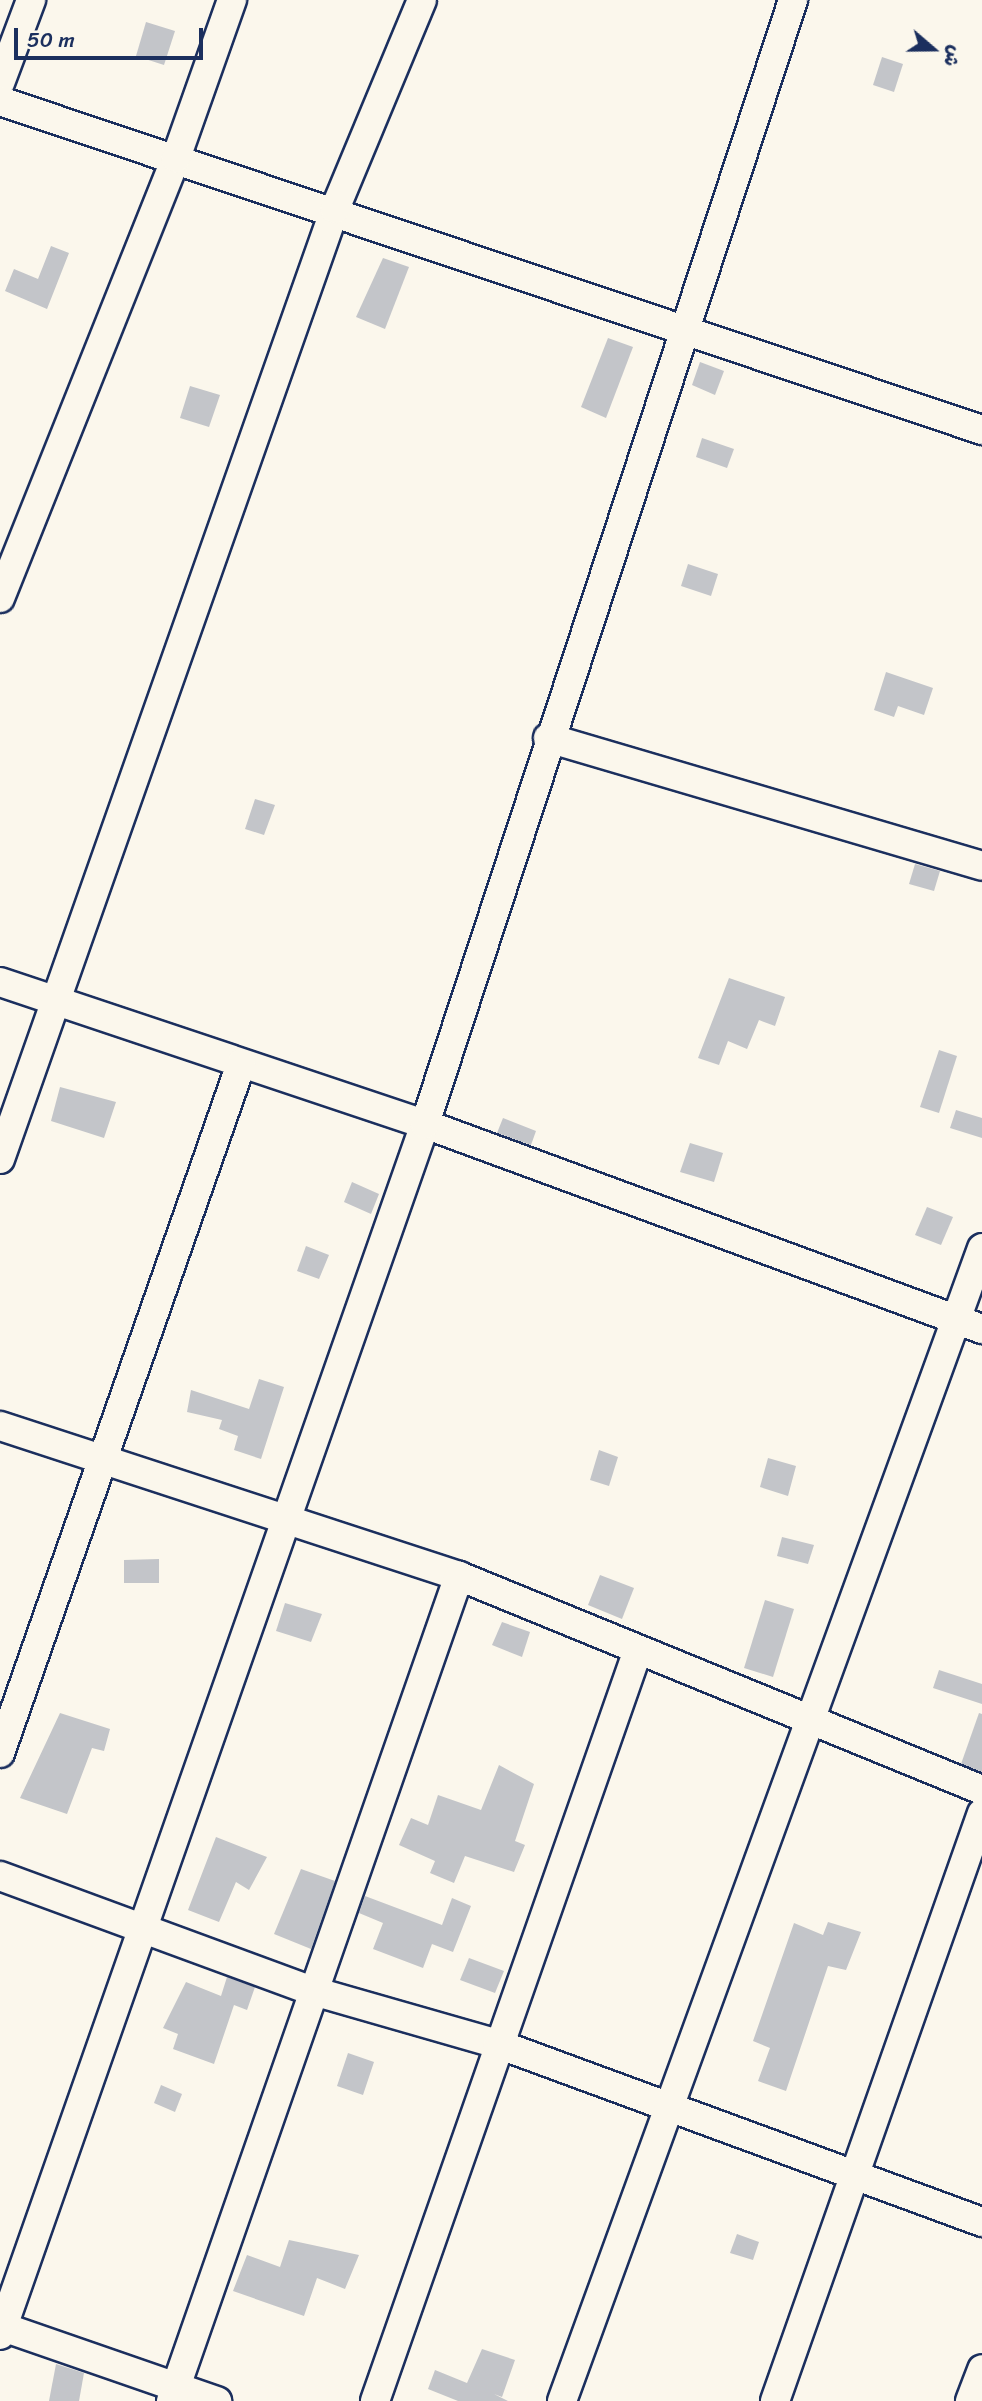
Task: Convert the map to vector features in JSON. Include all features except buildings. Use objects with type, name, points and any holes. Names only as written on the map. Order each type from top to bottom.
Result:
[{"type":"street","points":[[0,83],[31,0]]},
{"type":"street","points":[[0,598],[176,158],[232,0]]},
{"type":"street","points":[[0,1160],[335,209],[422,0]]},
{"type":"street","points":[[217,2401],[173,2394],[1,2330],[139,1927],[425,1124],[548,738],[684,335],[793,0]]},
{"type":"street","points":[[0,101],[335,209],[684,335],[982,430]]},
{"type":"street","points":[[548,738],[982,866]]},
{"type":"street","points":[[0,982],[425,1124],[971,1325]]},
{"type":"street","points":[[0,1753],[241,1063]]},
{"type":"street","points":[[562,2401],[673,2109],[814,1723],[971,1325],[982,1248]]},
{"type":"street","points":[[0,1426],[284,1522],[459,1576],[982,1790]]},
{"type":"street","points":[[173,2394],[459,1576]]},
{"type":"street","points":[[375,2401],[498,2043],[638,1650]]},
{"type":"street","points":[[775,2401],[982,1813]]},
{"type":"street","points":[[0,1875],[313,1991],[498,2043],[982,2222]]},
{"type":"street","points":[[971,2401],[982,2369]]}]
